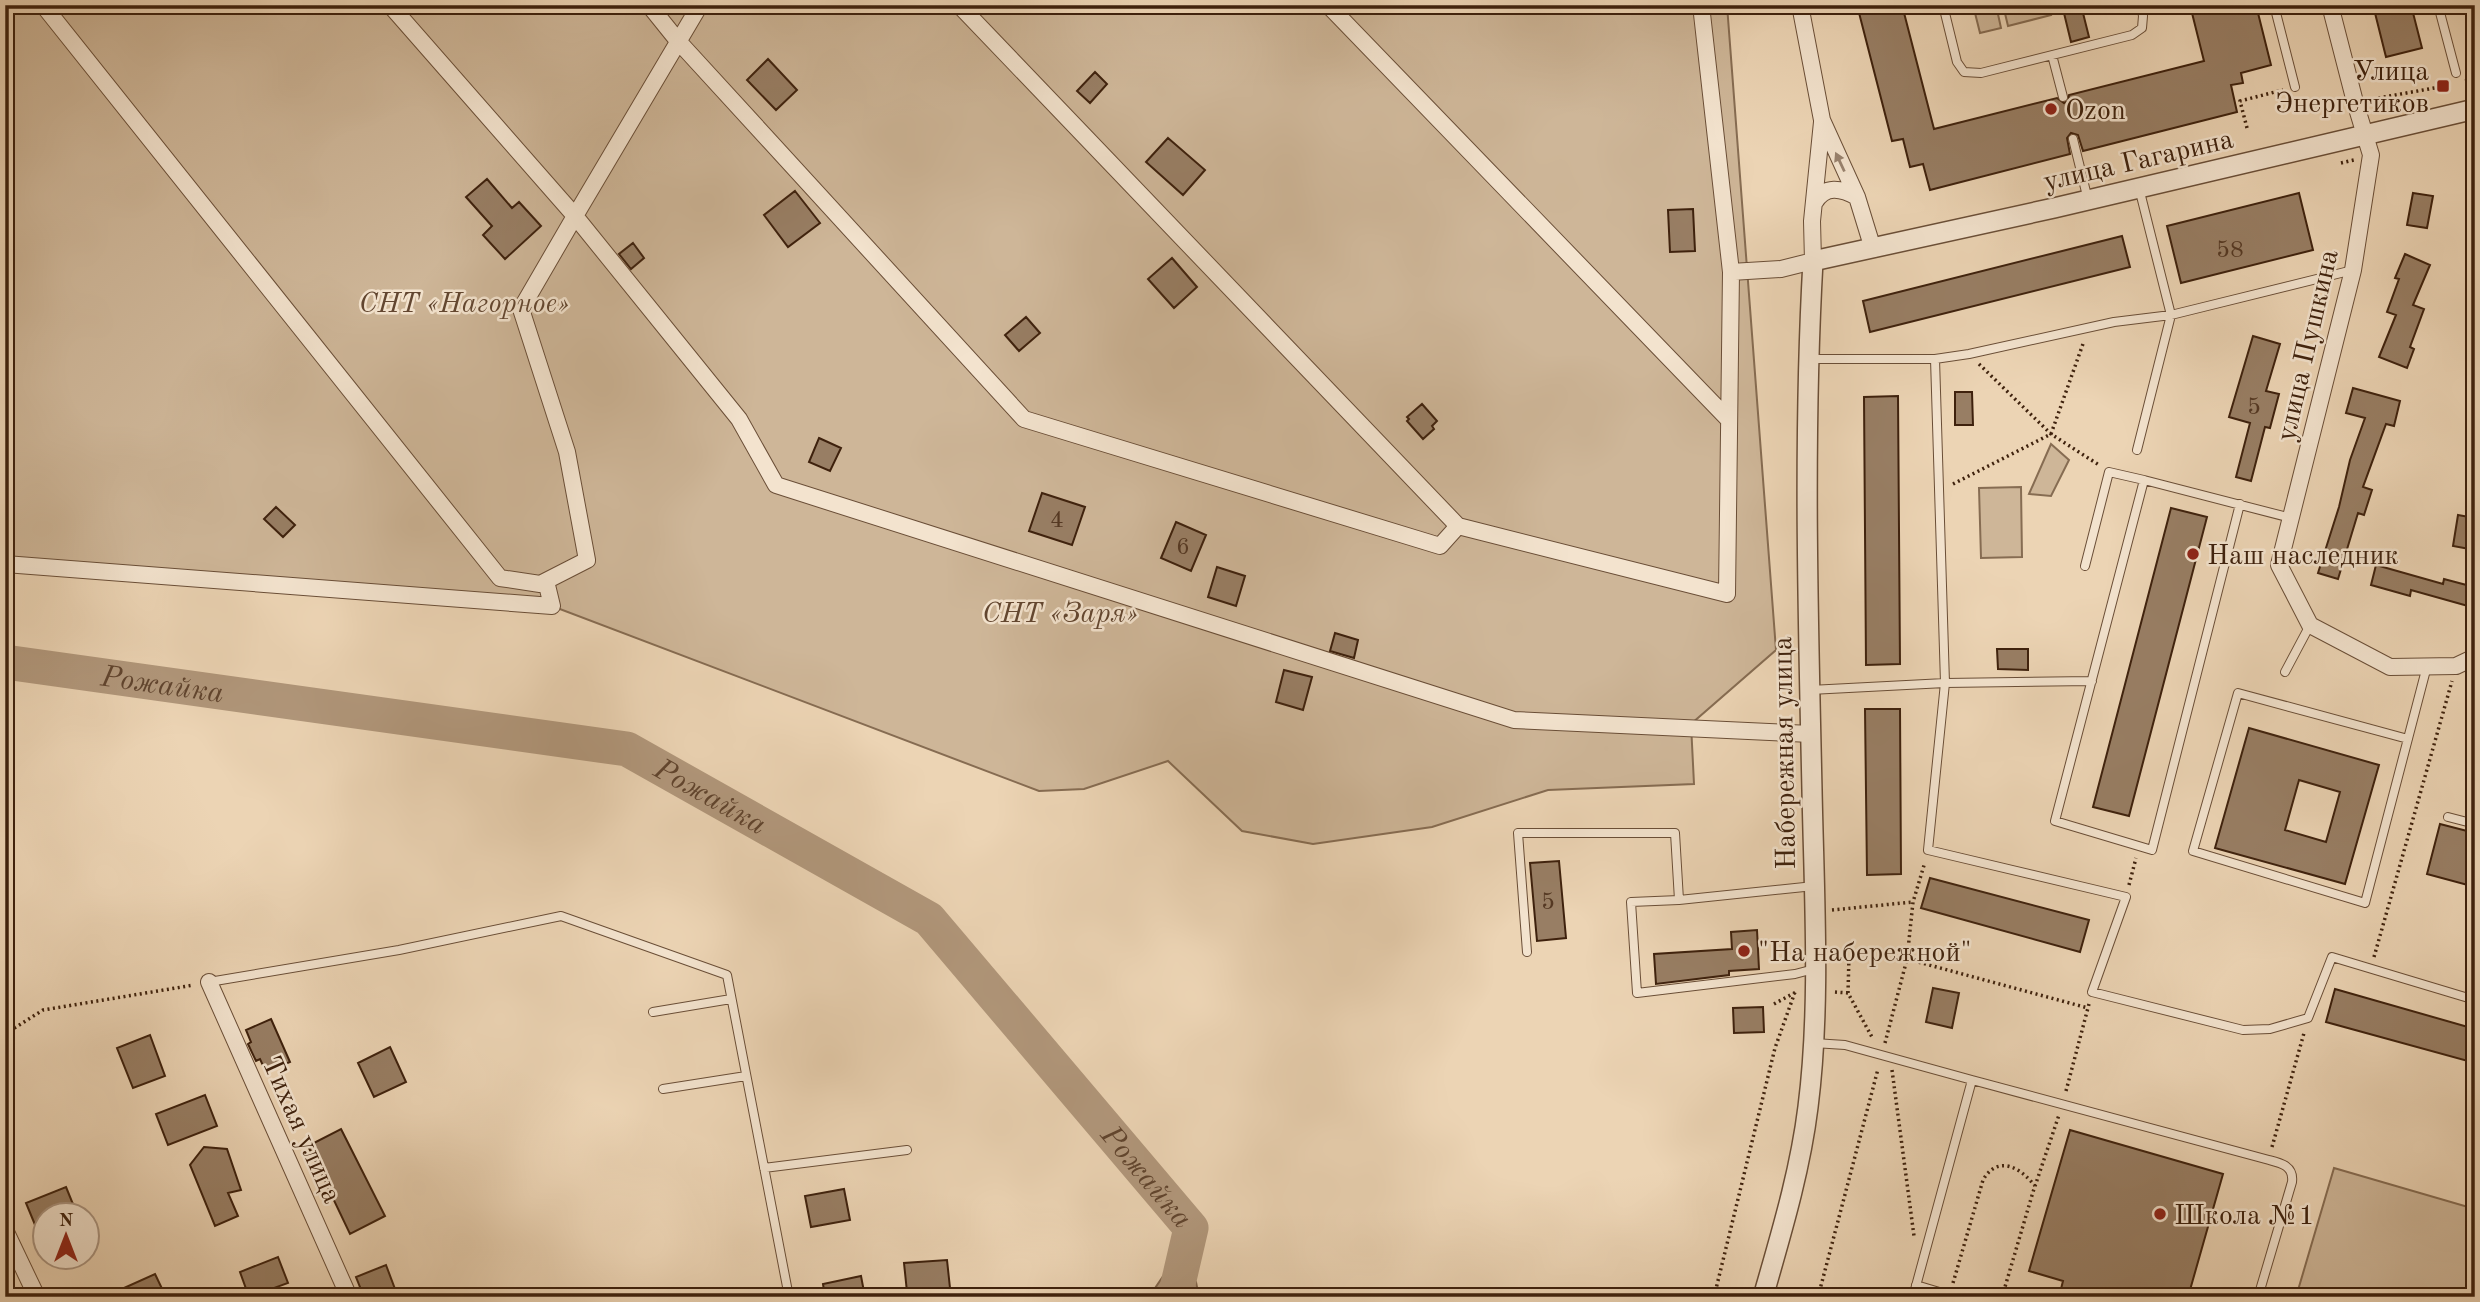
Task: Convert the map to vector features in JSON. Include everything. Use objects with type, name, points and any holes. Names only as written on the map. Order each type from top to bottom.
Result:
[{"type":"street","points":[[43,5],[500,578],[540,584],[587,561],[567,452],[521,309],[700,5]]},
{"type":"street","points":[[390,5],[575,216],[739,419],[776,485],[1514,720],[1811,734]]},
{"type":"street","points":[[649,5],[678,41],[1024,419],[1440,546],[1458,526]]},
{"type":"street","points":[[959,5],[1458,526],[1727,594],[1731,272],[1701,5]]},
{"type":"street","points":[[1328,5],[1729,420]]},
{"type":"street","name":"Набережная улица","points":[[1800,5],[1822,120],[1857,197],[1873,249]]},
{"type":"street","points":[[2330,5],[2366,134]]},
{"type":"street","name":"улица Гагарина","points":[[1813,261],[2475,109]]},
{"type":"street","name":"Набережная улица","points":[[1763,1297],[1795,1180],[1808,1110],[1814,1043],[1805,992],[1814,969],[1806,488],[1807,359],[1813,261],[1812,221],[1822,120]]},
{"type":"street","name":"улица Пушкина","points":[[2311,625],[2279,565],[2353,270],[2371,155],[2366,134]]},
{"type":"street","points":[[1815,202],[1826,190],[1845,190],[1857,197]]},
{"type":"street","points":[[1731,272],[1781,269],[1813,261]]},
{"type":"street","points":[[5,564],[552,606],[546,581]]},
{"type":"street","points":[[2311,625],[2390,667],[2456,666],[2475,657]]},
{"type":"street","name":"Тихая улица","points":[[209,982],[349,1297]]},
{"type":"street","points":[[5,1230],[37,1297]]},
{"type":"lane","points":[[1943,5],[1957,62],[1964,72],[1980,73],[2132,35],[2142,28],[2141,5]]},
{"type":"lane","points":[[2274,5],[2295,87]]},
{"type":"lane","points":[[2438,5],[2456,74]]},
{"type":"lane","points":[[2052,55],[2063,97]]},
{"type":"lane","points":[[2073,139],[2088,200]]},
{"type":"lane","points":[[2137,450],[2171,315],[2138,188]]},
{"type":"lane","points":[[1807,359],[1935,359],[1969,354],[2114,322],[2171,315],[2353,270]]},
{"type":"lane","points":[[1935,359],[1945,683],[1928,850],[2126,897],[2092,992],[2243,1030],[2270,1029],[2308,1018],[2332,957],[2475,1000]]},
{"type":"lane","points":[[2085,566],[2109,472],[2291,518]]},
{"type":"lane","points":[[2144,480],[2055,821],[2152,850],[2240,504]]},
{"type":"lane","points":[[2285,672],[2311,625]]},
{"type":"lane","points":[[2408,739],[2238,693],[2193,851],[2365,903],[2408,739],[2427,666]]},
{"type":"lane","points":[[1810,690],[1945,683],[2092,681]]},
{"type":"lane","points":[[2448,817],[2475,824]]},
{"type":"lane","points":[[1527,953],[1518,833],[1675,833],[1679,900]]},
{"type":"lane","points":[[1814,886],[1679,900],[1631,902],[1637,993],[1795,974],[1814,969]]},
{"type":"lane","points":[[209,982],[400,950],[561,916],[727,975],[789,1297]]},
{"type":"lane","points":[[653,1012],[731,999]]},
{"type":"lane","points":[[1814,1043],[1838,1044],[1886,1056],[2269,1160],[2289,1168],[2293,1177],[2258,1297]]},
{"type":"lane","points":[[663,1089],[746,1076]]},
{"type":"lane","points":[[1913,1297],[1972,1080]]},
{"type":"lane","points":[[764,1168],[907,1150]]},
{"type":"lane","points":[[1916,1284],[1952,1296]]},
{"type":"path","points":[[2367,99],[2475,79]]},
{"type":"path","points":[[2247,128],[2240,101],[2295,87]]},
{"type":"path","points":[[1940,489],[1973,475],[2051,433],[2088,329]]},
{"type":"path","points":[[1969,354],[2051,433],[2109,472]]},
{"type":"path","points":[[2371,969],[2456,666]]},
{"type":"path","points":[[2126,897],[2139,846]]},
{"type":"path","points":[[1818,1297],[1886,1056],[1907,959],[1913,902],[1928,850]]},
{"type":"path","points":[[1814,908],[1840,911],[1913,902]]},
{"type":"path","points":[[1849,956],[1848,993],[1886,1056],[1919,1274]]},
{"type":"path","points":[[1907,959],[2088,1009],[2052,1141],[2035,1186],[2002,1297]]},
{"type":"path","points":[[5,1034],[43,1010],[209,982]]},
{"type":"path","points":[[1774,1004],[1805,992],[1848,993]]},
{"type":"path","points":[[1714,1297],[1774,1048],[1805,992]]},
{"type":"path","points":[[2269,1160],[2308,1018]]},
{"type":"path","points":[[1952,1296],[1986,1176],[1998,1167],[2013,1167],[2022,1171],[2035,1186]]},
{"type":"green space","name":"СНТ «Нагорное»","points":[[5,5],[1727,5],[1776,650],[1691,724],[1694,784],[1548,790],[1432,827],[1313,844],[1242,831],[1168,761],[1084,789],[1039,791],[552,606],[5,567]]},
{"type":"green space","points":[[1973,5],[1996,5],[2001,28],[1980,33]]},
{"type":"green space","points":[[2003,5],[2048,5],[2051,15],[2008,26]]},
{"type":"green space","points":[[2051,444],[2069,460],[2051,496],[2029,494]]},
{"type":"green space","points":[[2021,487],[2022,557],[1981,558],[1979,488]]},
{"type":"green space","points":[[2334,1168],[2475,1209],[2475,1297],[2296,1297]]},
{"type":"shaded area","points":[[1170,1266],[1189,1270],[1196,1282],[1199,1297],[1149,1297]]},
{"type":"building","points":[[1857,5],[1902,5],[1934,129],[2057,98],[2064,103],[2068,101],[2069,95],[2204,61],[2190,5],[2256,5],[2271,65],[2241,73],[2243,83],[2231,85],[2237,112],[2083,151],[2078,135],[2071,133],[2067,138],[2070,154],[1930,190],[1923,164],[1910,167],[1903,139],[1892,141]]},
{"type":"building","points":[[2081,5],[2089,37],[2071,42],[2063,9]]},
{"type":"building","points":[[2373,5],[2411,5],[2422,48],[2386,57]]},
{"type":"building","points":[[768,59],[797,90],[776,110],[747,80]]},
{"type":"building","points":[[1095,72],[1107,84],[1090,103],[1077,91]]},
{"type":"building","points":[[1168,138],[1205,170],[1183,195],[1146,162]]},
{"type":"building","points":[[487,179],[512,208],[519,202],[541,226],[505,259],[483,235],[492,226],[466,197]]},
{"type":"building","points":[[795,191],[820,223],[788,247],[764,215]]},
{"type":"building","points":[[2299,193],[2313,250],[2181,283],[2167,226]]},
{"type":"building","points":[[2413,193],[2433,196],[2427,228],[2407,225]]},
{"type":"building","points":[[1693,209],[1695,251],[1670,252],[1668,210]]},
{"type":"building","points":[[2122,236],[2130,267],[1870,332],[1863,301]]},
{"type":"building","points":[[633,243],[644,258],[631,269],[619,254]]},
{"type":"building","points":[[2405,254],[2430,265],[2413,305],[2424,309],[2410,347],[2414,349],[2407,368],[2379,357],[2396,315],[2387,312],[2399,279],[2395,278]]},
{"type":"building","points":[[1172,258],[1197,287],[1174,308],[1148,279]]},
{"type":"building","points":[[1026,317],[1040,333],[1019,351],[1005,335]]},
{"type":"building","points":[[2253,336],[2280,344],[2266,391],[2279,394],[2270,428],[2265,427],[2251,481],[2236,477],[2250,423],[2229,417]]},
{"type":"building","points":[[2353,388],[2400,401],[2394,426],[2386,424],[2363,487],[2372,490],[2364,515],[2358,513],[2338,579],[2318,573],[2339,507],[2350,460],[2365,418],[2346,413]]},
{"type":"building","points":[[1955,392],[1972,392],[1973,425],[1955,425]]},
{"type":"building","points":[[1898,396],[1900,664],[1866,665],[1864,397]]},
{"type":"building","points":[[1422,404],[1437,421],[1432,426],[1434,429],[1423,439],[1407,421],[1407,417]]},
{"type":"building","points":[[819,438],[841,448],[830,471],[809,462]]},
{"type":"building","points":[[1042,493],[1085,507],[1072,545],[1029,531]]},
{"type":"building","points":[[276,507],[295,525],[283,537],[264,519]]},
{"type":"building","points":[[2171,508],[2207,517],[2129,816],[2093,807]]},
{"type":"building","points":[[2458,515],[2475,518],[2475,550],[2453,546]]},
{"type":"building","points":[[1176,522],[1206,535],[1191,571],[1161,558]]},
{"type":"building","points":[[2376,565],[2443,584],[2444,579],[2474,587],[2468,606],[2411,590],[2410,596],[2371,585]]},
{"type":"building","points":[[1217,567],[1245,576],[1236,606],[1208,597]]},
{"type":"building","points":[[1335,633],[1358,640],[1354,658],[1330,651]]},
{"type":"building","points":[[1997,649],[2028,649],[2028,670],[1998,669]]},
{"type":"building","points":[[1284,670],[1312,677],[1303,710],[1276,702]]},
{"type":"building","points":[[1865,709],[1900,709],[1901,874],[1867,875]]},
{"type":"building","points":[[2249,728],[2379,765],[2345,884],[2215,848]],"holes":[[[2299,780],[2340,792],[2326,842],[2285,830]]]},
{"type":"building","points":[[2440,824],[2475,833],[2475,887],[2427,874]]},
{"type":"building","points":[[1559,861],[1566,938],[1537,941],[1530,863]]},
{"type":"building","points":[[1930,878],[2089,920],[2080,952],[1921,908]]},
{"type":"building","points":[[1757,930],[1759,969],[1729,971],[1729,975],[1656,984],[1654,954],[1732,949],[1731,932]]},
{"type":"building","points":[[1933,988],[1959,993],[1952,1028],[1926,1022]]},
{"type":"building","points":[[2335,989],[2475,1029],[2475,1063],[2326,1022]]},
{"type":"building","points":[[1763,1007],[1764,1032],[1734,1033],[1733,1008]]},
{"type":"building","points":[[271,1019],[290,1062],[266,1072],[260,1059],[256,1061],[248,1044],[251,1042],[246,1030]]},
{"type":"building","points":[[150,1035],[165,1076],[133,1088],[117,1048]]},
{"type":"building","points":[[390,1047],[406,1082],[374,1097],[358,1063]]},
{"type":"building","points":[[205,1095],[217,1126],[168,1145],[156,1114]]},
{"type":"building","points":[[341,1129],[385,1216],[350,1234],[308,1146]]},
{"type":"building","points":[[2070,1130],[2223,1174],[2188,1297],[2059,1297],[2063,1281],[2029,1271]]},
{"type":"building","points":[[204,1147],[227,1149],[241,1190],[228,1193],[238,1216],[215,1226],[190,1165]]},
{"type":"building","points":[[66,1187],[71,1200],[34,1200]]},
{"type":"building","points":[[844,1189],[850,1220],[811,1227],[805,1196]]},
{"type":"building","points":[[32,1201],[32,1218],[26,1203]]},
{"type":"building","points":[[278,1257],[288,1283],[249,1297],[240,1272]]},
{"type":"building","points":[[947,1260],[950,1288],[907,1292],[904,1263]]},
{"type":"building","points":[[386,1265],[398,1297],[364,1297],[356,1277]]},
{"type":"building","points":[[155,1274],[166,1297],[104,1297]]},
{"type":"building","points":[[861,1276],[865,1297],[825,1297],[823,1284]]},
{"type":"waterway","name":"Рожайка","points":[[5,662],[627,749],[929,919],[1191,1228],[1175,1297]]},
{"type":"place","name":"Улица Энергетиков","points":[[2443,86]]},
{"type":"place","name":"Ozon","points":[[2051,109]]},
{"type":"place","name":"Наш наследник","points":[[2193,554]]},
{"type":"place","name":"\"На набережной\"","points":[[1744,951]]},
{"type":"place","name":"Школа №1","points":[[2160,1214]]},
{"type":"park label","name":"СНТ «Заря»","points":[[1060,612]]}]
